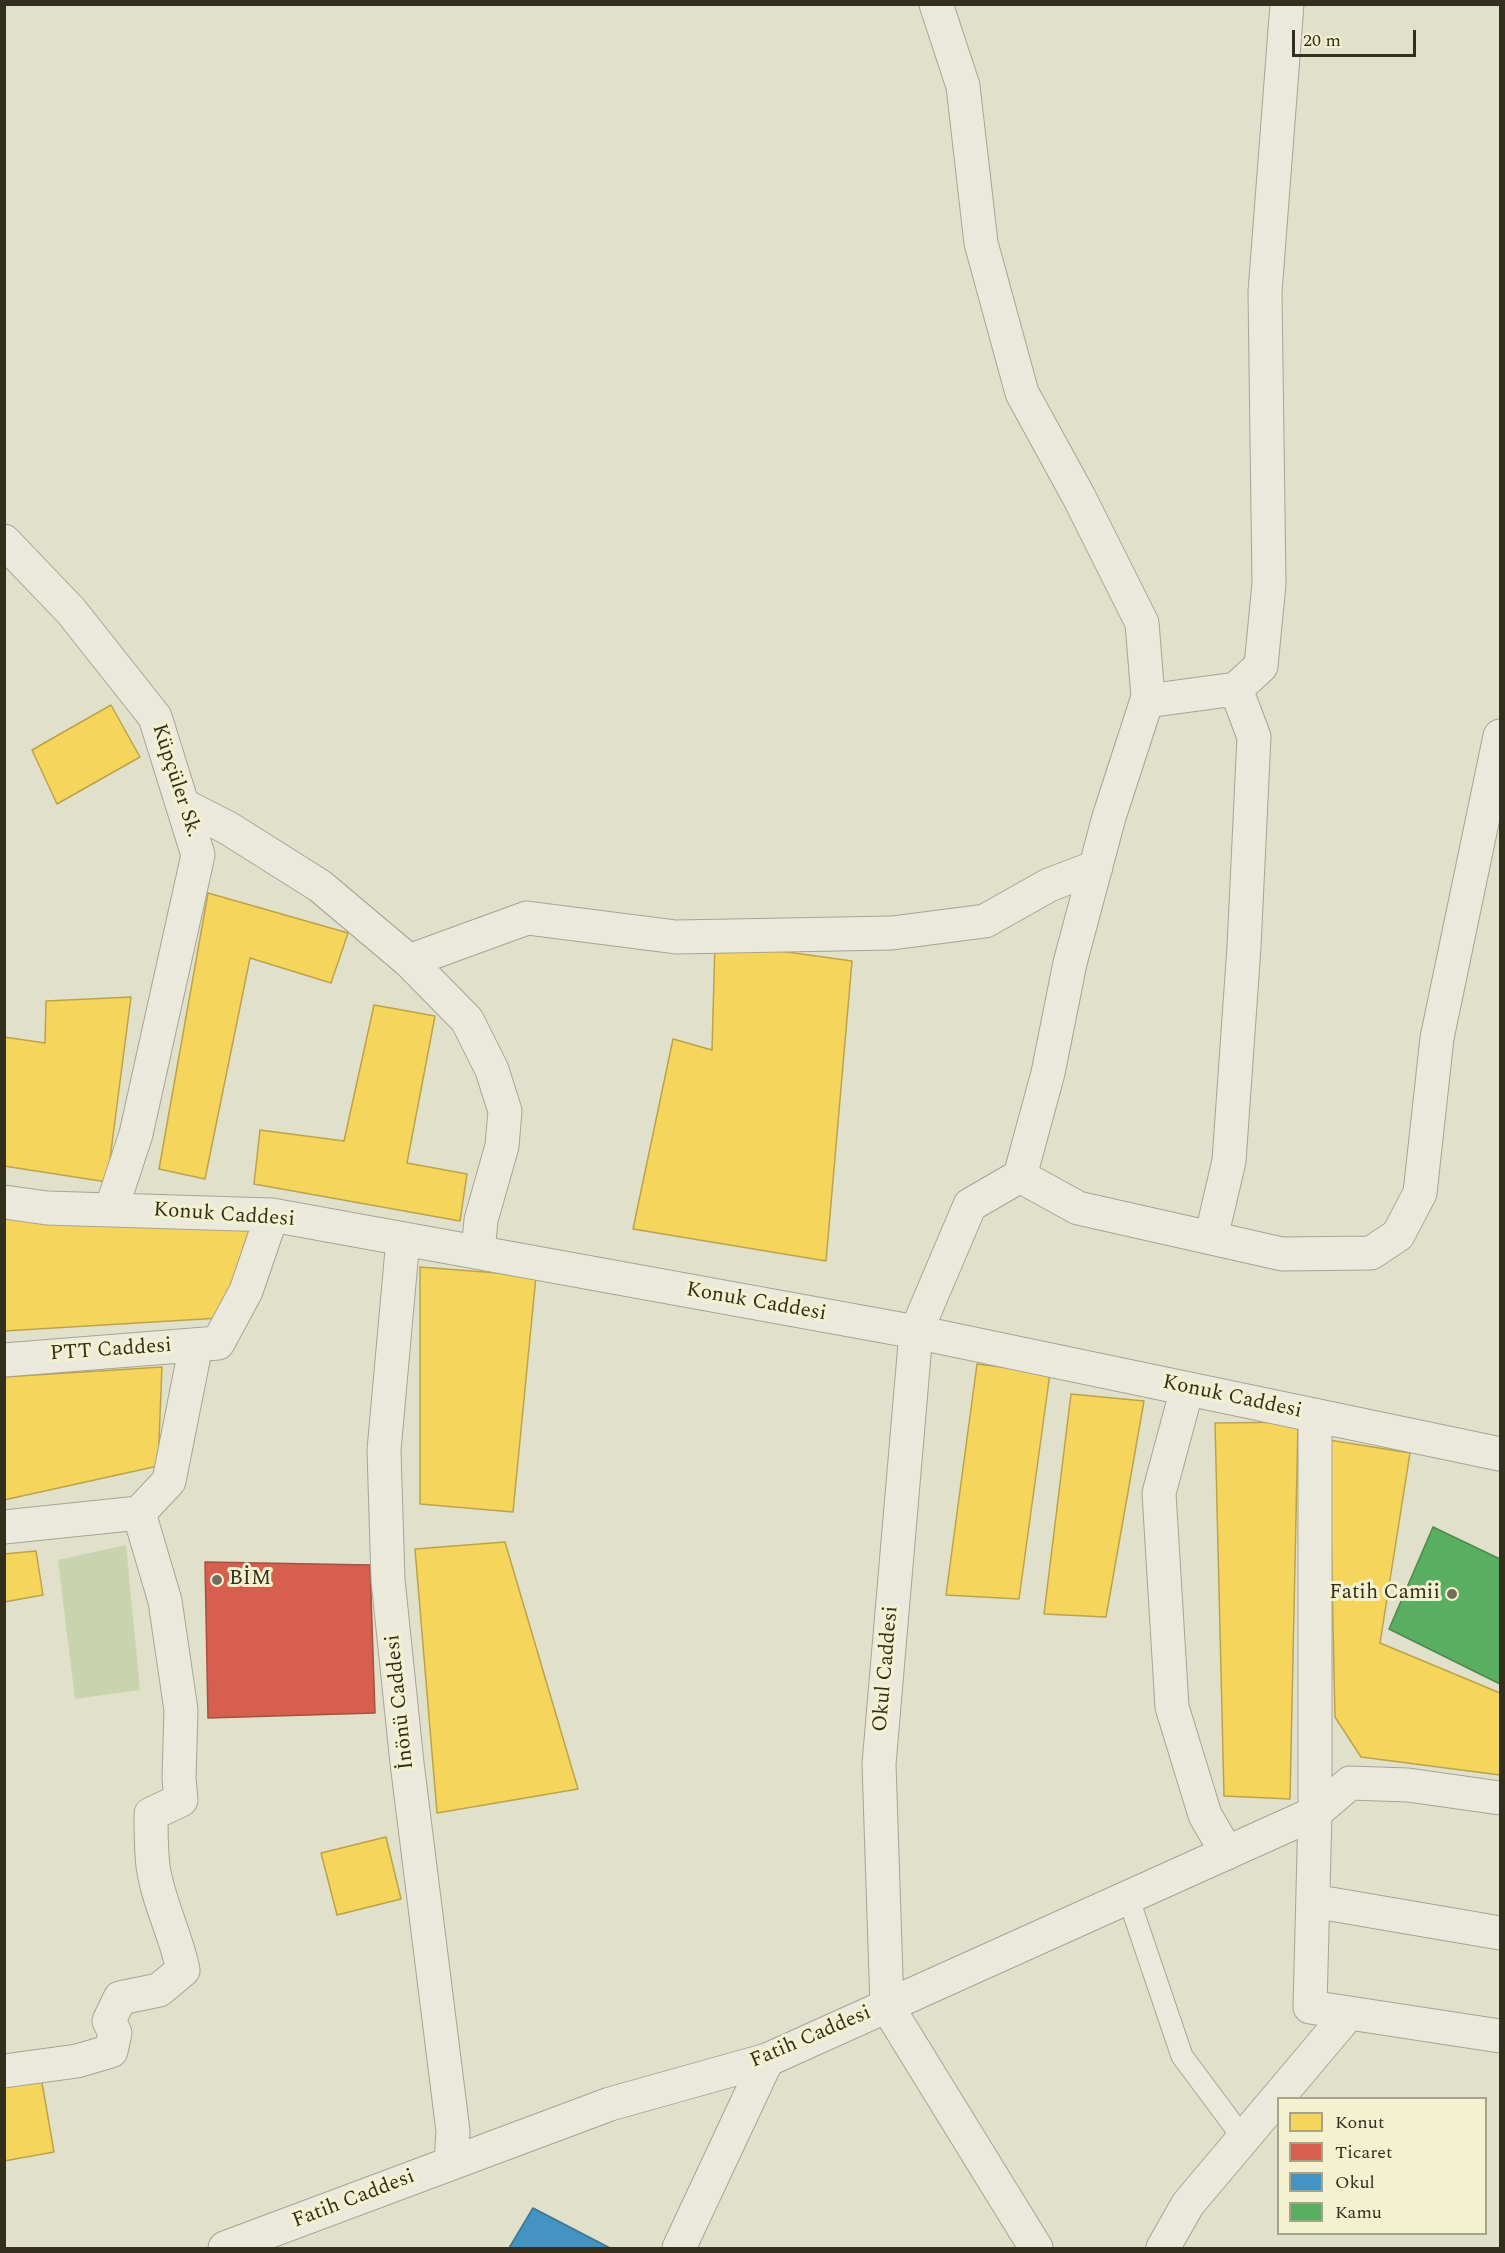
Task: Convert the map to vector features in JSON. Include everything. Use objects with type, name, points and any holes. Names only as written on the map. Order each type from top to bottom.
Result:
[{"type":"street","points":[[936,4],[963,86],[981,243],[1022,393],[1079,497],[1142,623],[1147,701],[1096,867],[1070,963],[1048,1073],[1020,1176],[1078,1208],[1282,1254],[1371,1253],[1398,1235],[1420,1193],[1437,1038],[1500,736]]},
{"type":"street","points":[[1147,701],[1236,689],[1261,666],[1269,584],[1265,292],[1287,4]]},
{"type":"street","name":"Küpçüler Sk.","points":[[4,541],[71,611],[155,717],[198,855],[136,1134],[111,1210]]},
{"type":"street","points":[[1211,1238],[1229,1161],[1244,947],[1254,737],[1236,689]]},
{"type":"street","points":[[183,805],[228,828],[320,886],[410,961],[467,1020],[492,1070],[505,1111],[502,1146],[481,1220],[478,1252]]},
{"type":"street","points":[[410,961],[527,918],[676,937],[892,933],[985,921],[1049,885],[1096,867]]},
{"type":"street","name":"Okul Caddesi","points":[[887,2006],[879,1764],[916,1332],[970,1205],[1020,1176]]},
{"type":"street","name":"Konuk Caddesi","points":[[4,1202],[47,1208],[272,1215],[916,1332],[1500,1454]]},
{"type":"street","points":[[4,1527],[139,1513],[169,1481],[207,1344],[246,1291],[272,1215]]},
{"type":"street","name":"İnönü Caddesi","points":[[403,1239],[384,1450],[388,1580],[407,1763],[453,2131],[451,2163]]},
{"type":"street","name":"PTT Caddesi","points":[[4,1359],[207,1344]]},
{"type":"street","points":[[1187,1389],[1159,1493],[1172,1707],[1205,1815],[1227,1853]]},
{"type":"street","points":[[1315,1415],[1315,1813],[1310,2007],[1500,2036]]},
{"type":"street","points":[[4,2071],[77,2061],[111,2051],[115,2033],[109,2021],[120,1998],[159,1990],[183,1970],[177,1942],[166,1917],[153,1867],[151,1814],[181,1800],[179,1778],[181,1710],[165,1601],[139,1513]]},
{"type":"street","name":"Fatih Caddesi","points":[[225,2248],[610,2104],[767,2060],[1315,1813],[1350,1783],[1408,1785],[1500,1798]]},
{"type":"street","points":[[1313,1901],[1500,1933]]},
{"type":"street","points":[[887,2006],[1036,2248]]},
{"type":"street","points":[[1278,2097],[1349,2013]]},
{"type":"street","points":[[679,2248],[767,2060]]},
{"type":"street","points":[[1162,2248],[1188,2204],[1277,2098]]},
{"type":"lane","points":[[1128,1897],[1182,2056],[1243,2138]]},
{"type":"green space","points":[[126,1545],[140,1690],[75,1699],[58,1560]]},
{"type":"building: Konut","points":[[111,705],[140,757],[57,804],[32,750]]},
{"type":"building: Konut","points":[[208,893],[348,933],[331,983],[250,958],[205,1179],[159,1169]]},
{"type":"building: Konut","points":[[715,942],[852,961],[826,1261],[633,1229],[673,1039],[712,1050]]},
{"type":"building: Konut","points":[[131,997],[107,1182],[4,1166],[4,1037],[45,1043],[46,1001]]},
{"type":"building: Konut","points":[[374,1005],[435,1016],[407,1163],[467,1174],[460,1221],[254,1184],[260,1130],[344,1141]]},
{"type":"building: Konut","points":[[4,1212],[250,1228],[220,1318],[4,1331]]},
{"type":"building: Konut","points":[[420,1267],[536,1276],[513,1512],[420,1504]]},
{"type":"building: Konut","points":[[977,1364],[1050,1373],[1019,1599],[946,1595]]},
{"type":"building: Konut","points":[[162,1367],[158,1466],[4,1500],[4,1377]]},
{"type":"building: Konut","points":[[1071,1394],[1144,1401],[1106,1617],[1044,1614]]},
{"type":"building: Konut","points":[[1298,1422],[1290,1799],[1224,1796],[1215,1423]]},
{"type":"building: Konut","points":[[1329,1440],[1410,1453],[1380,1643],[1500,1693],[1500,1775],[1361,1757],[1335,1717]]},
{"type":"building: Konut","points":[[505,1542],[578,1789],[437,1813],[415,1549]]},
{"type":"building: Konut","points":[[36,1551],[43,1595],[4,1602],[4,1554]]},
{"type":"building: Konut","points":[[386,1837],[401,1899],[337,1915],[321,1853]]},
{"type":"building: Konut","points":[[41,2077],[54,2152],[4,2161],[4,2083]]},
{"type":"building: Ticaret","points":[[205,1562],[370,1565],[375,1713],[208,1718]]},
{"type":"building: Okul","points":[[533,2208],[610,2248],[509,2248]]},
{"type":"building: Kamu","name":"Fatih Camii","points":[[1433,1527],[1500,1559],[1500,1684],[1389,1629]]},
{"type":"place","name":"BİM","points":[[217,1580]]},
{"type":"place","name":"Fatih Camii","points":[[1452,1594]]}]
